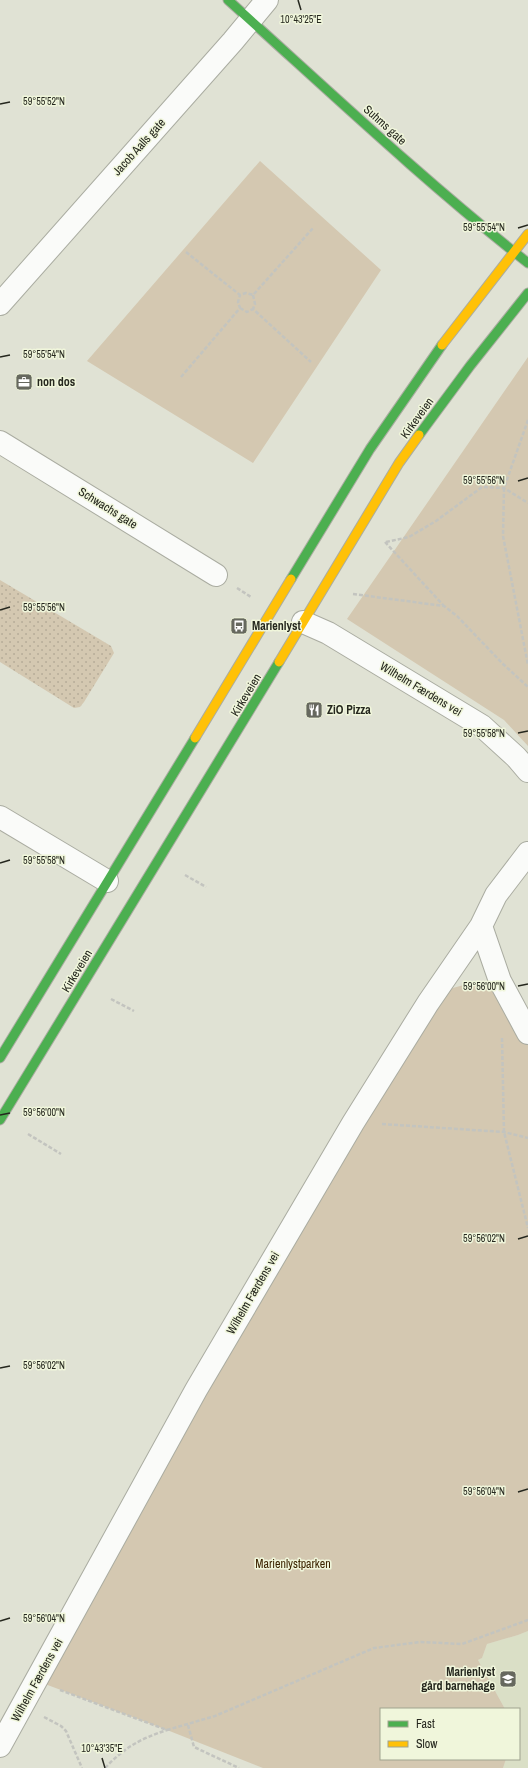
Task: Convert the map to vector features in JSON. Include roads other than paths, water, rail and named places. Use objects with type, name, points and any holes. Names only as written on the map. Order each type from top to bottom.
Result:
[{"type":"main road","name":"Suhms gate","points":[[228,0],[389,145],[513,252],[528,263]]},
{"type":"main road","name":"Kirkeveien","points":[[0,1058],[370,449],[410,387],[446,336],[528,234]]},
{"type":"main road","name":"Kirkeveien","points":[[0,1120],[399,463],[470,366],[528,293]]},
{"type":"street","name":"Jacob Aalls gate","points":[[3,295],[251,20],[267,0]]},
{"type":"street","name":"Schwachs gate","points":[[0,442],[216,575]]},
{"type":"street","name":"Wilhelm Færdens vei","points":[[303,622],[328,633],[482,726],[516,757],[528,771]]},
{"type":"street","points":[[0,817],[107,881]]},
{"type":"street","name":"Wilhelm Færdens vei","points":[[0,1746],[196,1390],[352,1123],[428,1003],[481,926],[496,895],[528,853]]},
{"type":"street","points":[[481,926],[500,981],[528,1033]]},
{"type":"place","name":"non dos","points":[[24,382]]},
{"type":"place","name":"Marienlyst","points":[[239,626]]},
{"type":"place","name":"ZiO Pizza","points":[[314,710]]},
{"type":"place","name":"Marienlyst gård barnehage","points":[[508,1679]]},
{"type":"park label","name":"Marienlystparken","points":[[293,1564]]}]
